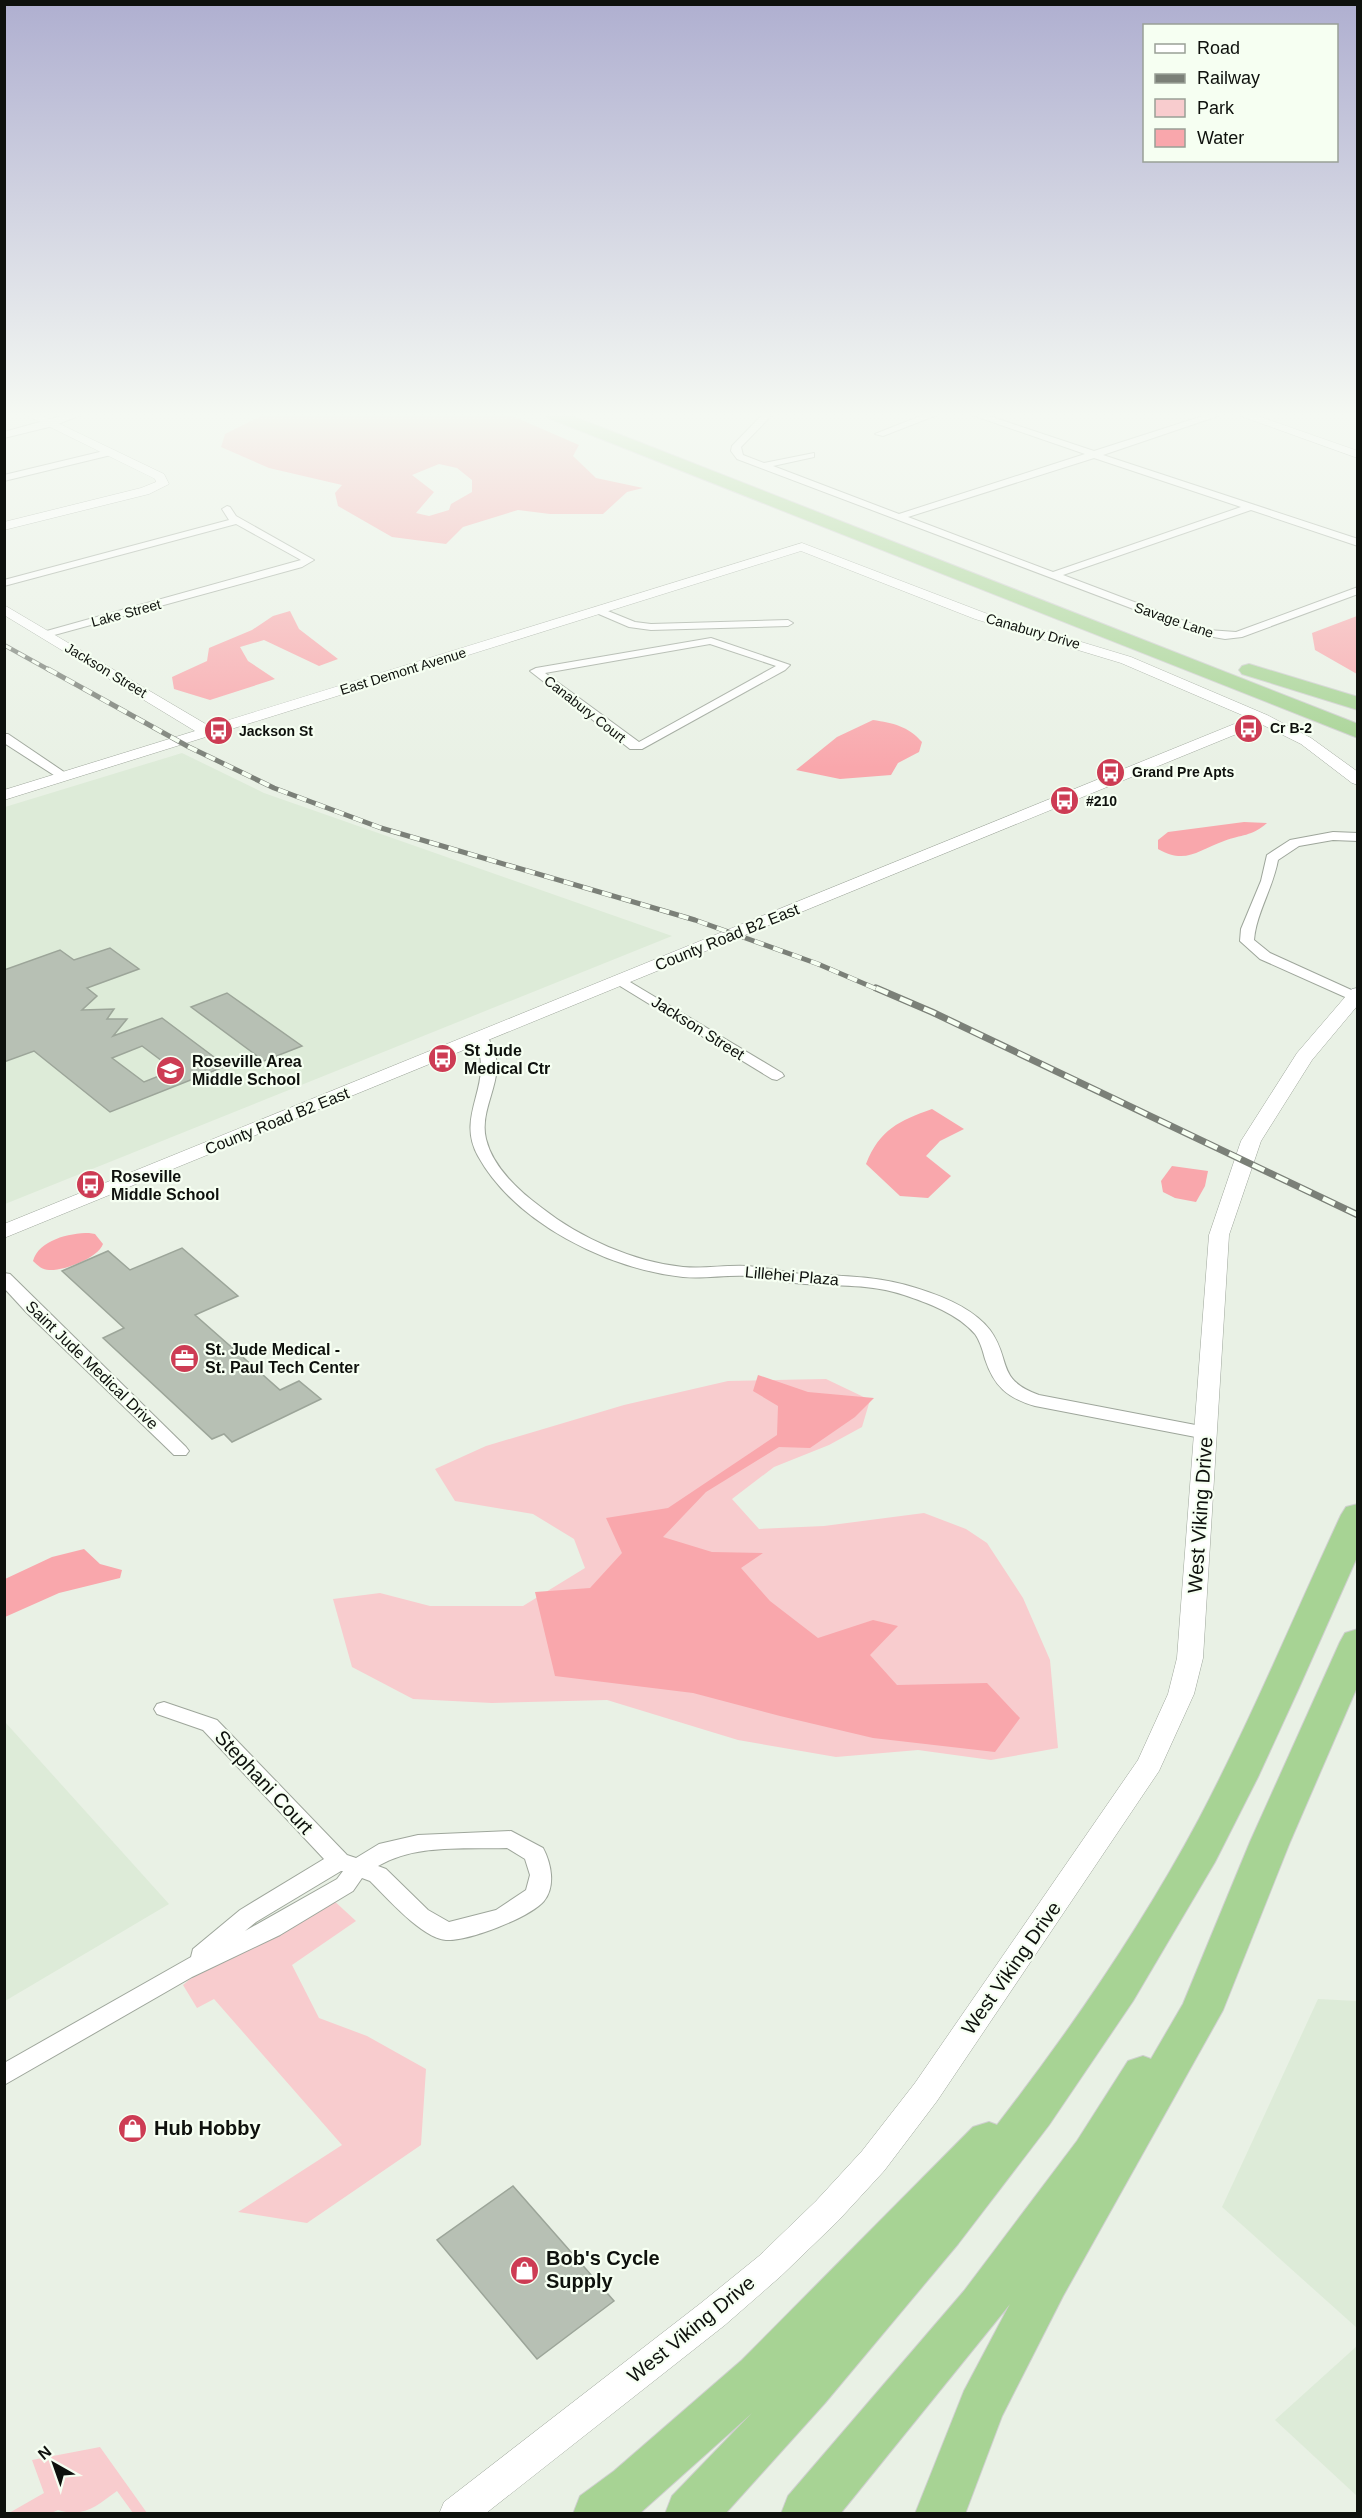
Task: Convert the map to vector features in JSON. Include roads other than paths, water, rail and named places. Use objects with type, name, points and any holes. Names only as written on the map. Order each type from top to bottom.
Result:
[{"type":"highway","points":[[875,533],[1245,679],[1358,732]]},
{"type":"highway","points":[[1245,679],[1358,704]]},
{"type":"highway","points":[[1245,679],[1358,712]]},
{"type":"highway","points":[[1245,679],[1272,706],[1325,730],[1358,751]]},
{"type":"highway","points":[[690,2514],[737,2466],[898,2284],[1016,2136],[1084,2037],[1152,1935],[1233,1790],[1358,1515]]},
{"type":"highway","points":[[940,2514],[981,2407],[1047,2281],[1202,2010],[1270,1842],[1358,1642]]},
{"type":"highway","points":[[806,2514],[981,2306],[1093,2155],[1204,1972],[1270,1842]]},
{"type":"highway","points":[[598,2514],[632,2488],[759,2376],[966,2166],[1084,2037]]},
{"type":"street","points":[[4,583],[195,533]]},
{"type":"street","name":"Lake Street","points":[[47,634],[298,565],[309,560],[259,533]]},
{"type":"street","name":"Savage Lane","points":[[942,533],[1216,635],[1238,635],[1358,590]]},
{"type":"street","points":[[1054,575],[1177,533]]},
{"type":"street","points":[[1327,533],[1358,543]]},
{"type":"street","name":"East Demont Avenue","points":[[4,795],[802,546]]},
{"type":"street","name":"Canabury Drive","points":[[802,546],[980,616],[1126,660],[1262,718],[1306,741],[1358,780]]},
{"type":"street","name":"Jackson Street","points":[[4,609],[208,732]]},
{"type":"street","points":[[598,610],[633,625],[696,627],[788,623]]},
{"type":"street","name":"Canabury Court","points":[[696,627],[711,641],[784,664],[781,668],[642,745],[634,746],[537,671],[711,641]]},
{"type":"street","name":"County Road B2 East","points":[[4,1232],[1262,718]]},
{"type":"street","points":[[4,737],[64,776]]},
{"type":"street","points":[[1356,995],[1265,956],[1247,941],[1248,929],[1268,881],[1272,858],[1295,843],[1333,836],[1358,837]]},
{"type":"street","name":"Jackson Street","points":[[620,980],[777,1076]]},
{"type":"street","name":"West Viking Drive","points":[[456,2514],[713,2313],[770,2266],[827,2211],[873,2161],[930,2086],[1150,1764],[1181,1694],[1190,1658],[1219,1235],[1251,1141],[1304,1057],[1356,995]]},
{"type":"street","name":"Lillehei Plaza","points":[[481,1038],[490,1052],[491,1065],[477,1126],[480,1143],[504,1183],[530,1208],[553,1225],[609,1250],[662,1268],[684,1272],[747,1271],[783,1278],[844,1280],[899,1287],[958,1312],[971,1321],[992,1347],[1001,1378],[1008,1388],[1020,1394],[1035,1400],[1206,1433]]},
{"type":"street","name":"Saint Jude Medical Drive","points":[[5,1274],[33,1309],[180,1451]]},
{"type":"street","name":"Stephani Court","points":[[165,1709],[210,1725],[348,1864]]},
{"type":"street","points":[[511,1839],[535,1854],[541,1875],[536,1894],[504,1916],[474,1926],[446,1931],[420,1916],[378,1875],[348,1864],[387,1850],[418,1843],[511,1839]]},
{"type":"street","points":[[4,2075],[184,1970],[272,1929],[345,1885],[348,1864]]},
{"type":"water","points":[[384,533],[457,533],[446,544],[392,537]]},
{"type":"water","points":[[290,611],[299,629],[338,659],[319,666],[264,640],[240,647],[248,661],[275,679],[210,700],[174,689],[172,677],[207,661],[209,648],[252,630],[273,616]]},
{"type":"water","points":[[1358,616],[1357,674],[1315,650],[1312,633]]},
{"type":"water","points":[[873,720],[894,724],[911,732],[922,742],[919,752],[898,763],[891,775],[840,779],[796,770],[837,737]]},
{"type":"water","points":[[1244,822],[1267,823],[1251,833],[1184,856],[1168,854],[1158,849],[1158,840],[1168,832]]},
{"type":"water","points":[[932,1109],[964,1129],[940,1141],[926,1156],[951,1176],[928,1198],[900,1196],[866,1164],[884,1134],[900,1122]]},
{"type":"water","points":[[1172,1166],[1208,1171],[1205,1186],[1196,1202],[1175,1198],[1163,1192],[1161,1181]]},
{"type":"water","points":[[73,1234],[95,1234],[103,1244],[95,1254],[80,1263],[49,1270],[33,1261],[41,1248],[56,1239]]},
{"type":"water","points":[[758,1375],[808,1392],[874,1398],[855,1417],[810,1448],[779,1447],[706,1492],[663,1537],[712,1552],[763,1553],[741,1568],[770,1601],[818,1638],[873,1620],[898,1626],[870,1655],[897,1685],[987,1683],[1020,1718],[995,1752],[873,1738],[693,1693],[555,1676],[535,1592],[590,1588],[622,1553],[606,1518],[668,1508],[777,1435],[778,1406],[753,1391]]},
{"type":"water","points":[[84,1549],[100,1564],[122,1570],[120,1578],[59,1593],[5,1617],[5,1579],[52,1557]]},
{"type":"railway","points":[[4,645],[51,671]]},
{"type":"railway","points":[[48,669],[189,747],[274,788],[381,828],[695,920],[818,964],[879,990]]},
{"type":"railway","points":[[876,988],[932,1012],[1358,1215]]},
{"type":"place","name":"Cr B-2","points":[[1249,728]]},
{"type":"place","name":"Jackson St","points":[[218,731]]},
{"type":"place","name":"Grand Pre Apts","points":[[1111,772]]},
{"type":"place","name":"#210","points":[[1065,801]]},
{"type":"place","name":"St Jude Medical Ctr","points":[[443,1059]]},
{"type":"place","name":"Roseville Area Middle School","points":[[171,1070]]},
{"type":"place","name":"Roseville Middle School","points":[[90,1185]]},
{"type":"place","name":"St. Jude Medical - St. Paul Tech Center","points":[[184,1358]]},
{"type":"place","name":"Hub Hobby","points":[[133,2128]]},
{"type":"place","name":"Bob's Cycle Supply","points":[[525,2270]]}]
